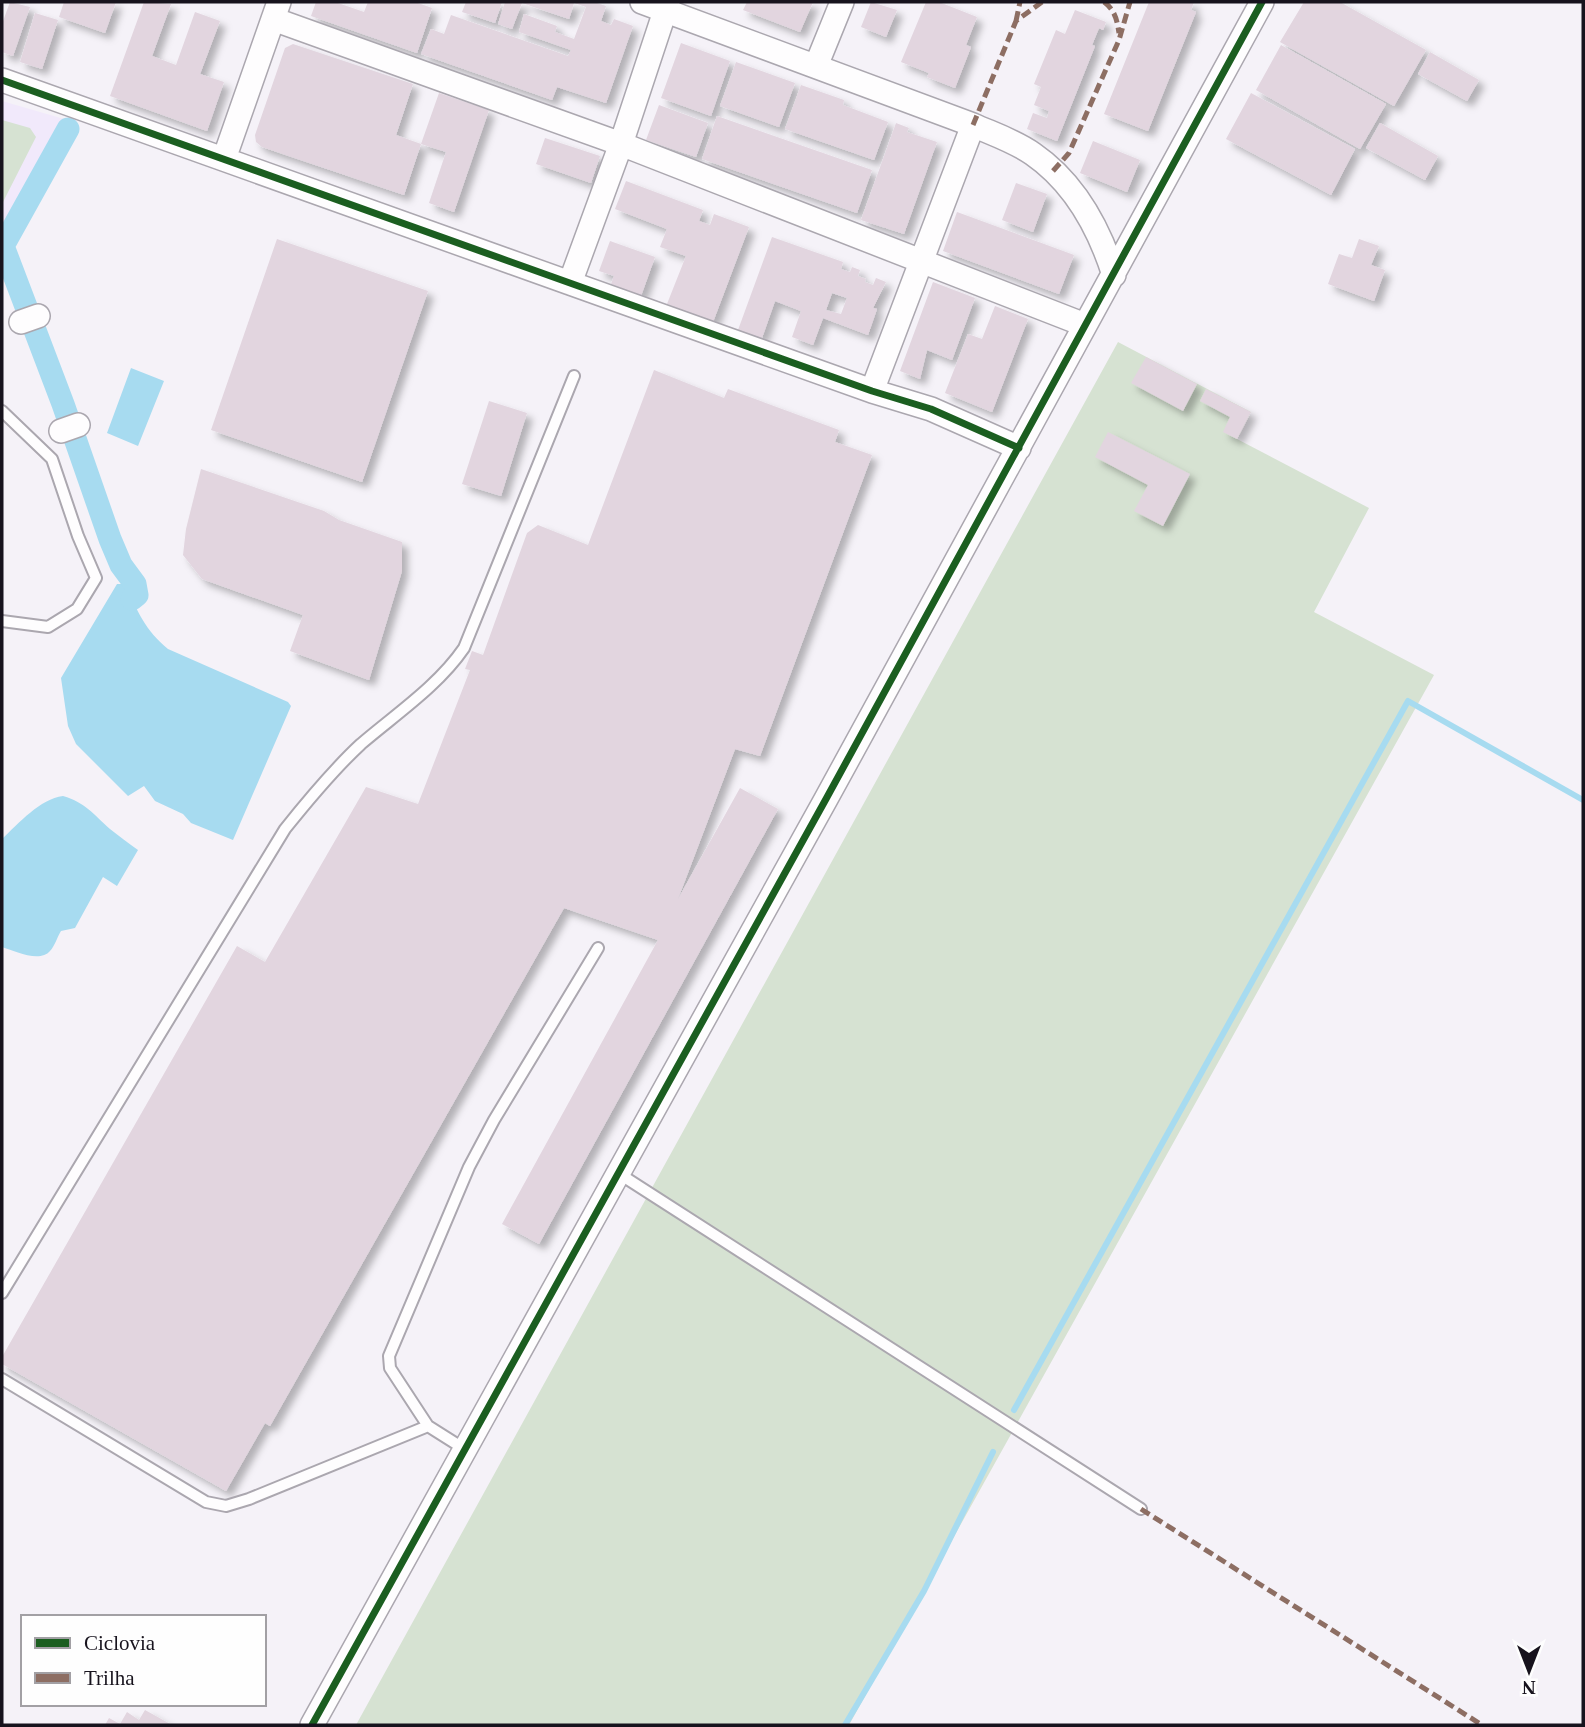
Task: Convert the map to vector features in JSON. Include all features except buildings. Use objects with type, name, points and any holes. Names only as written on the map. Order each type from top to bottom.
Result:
[{"type":"street","points":[[642,2],[666,6],[1015,143],[1033,154],[1071,190],[1096,228],[1114,275]]},
{"type":"street","points":[[816,66],[842,2]]},
{"type":"street","points":[[312,1725],[1019,449],[1262,2]]},
{"type":"street","points":[[570,283],[621,145],[666,6]]},
{"type":"street","points":[[224,159],[276,10],[1085,325]]},
{"type":"street","points":[[2,80],[872,391],[931,409],[1019,449]]},
{"type":"street","points":[[872,391],[973,125]]},
{"type":"lane","points":[[2,1293],[285,829],[325,780],[358,747],[451,666],[464,648],[574,376]]},
{"type":"lane","points":[[2,411],[52,459],[78,536],[96,578],[77,609],[48,626],[2,621]]},
{"type":"lane","points":[[466,1450],[428,1426],[390,1367],[389,1356],[469,1167],[494,1120],[598,948]]},
{"type":"lane","points":[[618,1173],[1141,1509]]},
{"type":"lane","points":[[2,1379],[206,1502],[226,1506],[428,1426]]},
{"type":"shaded area","points":[[2,101],[64,119],[2,237]]},
{"type":"green space","points":[[2,120],[30,128],[36,137],[2,204]]},
{"type":"green space","points":[[1118,342],[1251,412],[1237,439],[1369,508],[1314,612],[1434,675],[849,1725],[356,1725]]},
{"type":"water","points":[[131,368],[164,381],[138,446],[107,433]]},
{"type":"water","points":[[117,584],[126,584],[142,620],[168,649],[288,702],[291,706],[233,840],[191,823],[183,814],[155,801],[144,786],[128,796],[76,744],[68,726],[61,678]]},
{"type":"water","points":[[63,796],[83,806],[138,850],[117,886],[103,877],[75,928],[61,931],[52,949],[46,954],[27,955],[2,947],[2,839],[38,807]]},
{"type":"waterway","points":[[68,129],[3,246],[63,404],[110,539],[121,565],[135,584],[137,595],[132,599]]},
{"type":"waterway","points":[[1014,1410],[1408,701],[1583,800]]},
{"type":"waterway","points":[[845,1725],[924,1591],[993,1452]]},
{"type":"marked path","points":[[1016,21],[1020,2]]},
{"type":"marked path","points":[[973,125],[1016,21],[1042,2]]},
{"type":"marked path","points":[[1104,2],[1115,16],[1119,33]]},
{"type":"marked path","points":[[1053,171],[1069,153],[1119,40],[1130,2]]},
{"type":"marked path","points":[[1141,1509],[1482,1725]]},
{"type":"cycle path","points":[[312,1725],[826,799],[1262,2]]},
{"type":"cycle path","points":[[2,80],[872,391],[931,409],[1019,448]]}]
